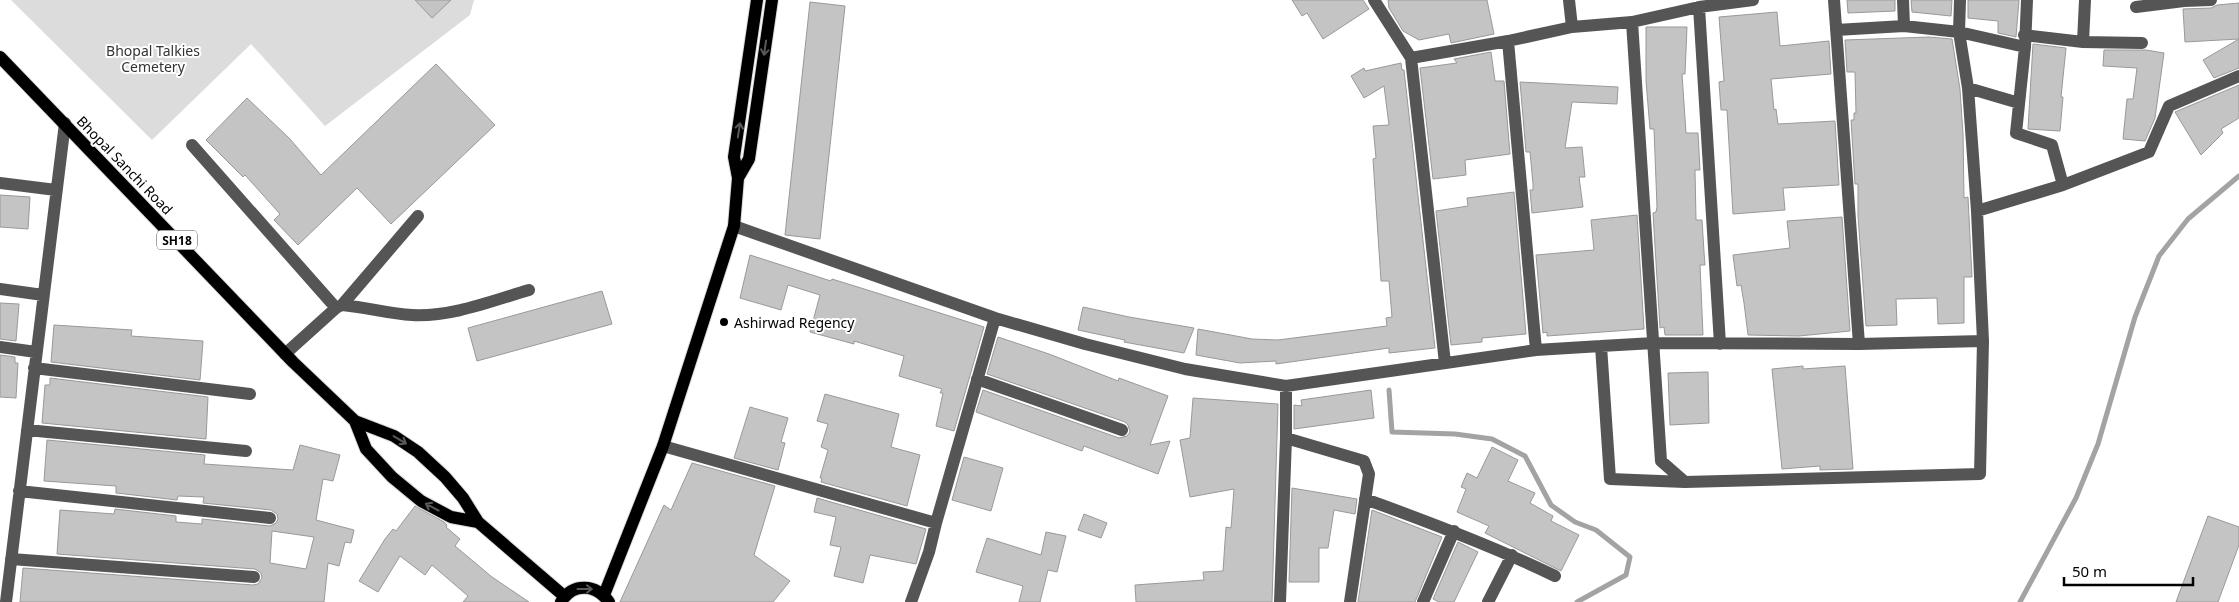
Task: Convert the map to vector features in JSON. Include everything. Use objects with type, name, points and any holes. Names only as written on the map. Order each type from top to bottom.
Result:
[{"type":"main road","points":[[356,421],[394,436],[418,452],[446,477],[463,498],[478,522],[562,599],[571,590],[588,587],[606,598],[663,446],[734,226],[738,178],[734,157],[757,0]]},
{"type":"main road","points":[[738,178],[749,159],[772,0]]},
{"type":"main road","name":"Bhopal Sanchi Road","points":[[0,57],[285,354],[356,421]]},
{"type":"main road","points":[[748,66],[763,68]]},
{"type":"main road","points":[[356,421],[366,448],[392,477],[421,501],[451,517],[478,522]]},
{"type":"street","points":[[1374,0],[1411,58],[1445,363]]},
{"type":"street","points":[[1569,0],[1572,27]]},
{"type":"street","points":[[1411,58],[1508,41],[1572,27],[1632,22],[1699,7],[1752,0]]},
{"type":"street","points":[[1834,0],[1859,344]]},
{"type":"street","points":[[1903,0],[1904,26]]},
{"type":"street","points":[[1601,346],[1610,479],[1685,482],[1980,474],[1983,341],[1978,211],[1968,88],[1959,32],[1960,0]]},
{"type":"street","points":[[2027,0],[2016,133],[2052,145],[2063,185]]},
{"type":"street","points":[[2084,42],[2085,0]]},
{"type":"street","points":[[2136,8],[2184,0],[2211,0]]},
{"type":"street","points":[[1699,7],[1720,344]]},
{"type":"street","points":[[1632,22],[1661,461],[1685,482]]},
{"type":"street","points":[[1836,30],[1904,26],[2025,41],[2142,43]]},
{"type":"street","points":[[1508,41],[1536,350]]},
{"type":"street","points":[[1978,211],[2063,185],[2149,152],[2169,106],[2239,76]]},
{"type":"street","points":[[1968,88],[2019,103]]},
{"type":"street","points":[[6,602],[64,123]]},
{"type":"street","points":[[192,145],[339,307],[410,315],[432,314],[453,312],[529,290]]},
{"type":"street","points":[[0,183],[56,190]]},
{"type":"street","points":[[285,354],[339,307],[418,216]]},
{"type":"street","points":[[734,226],[995,318],[1084,344],[1184,369],[1286,386],[1536,350],[1654,343],[1859,344],[1983,341]]},
{"type":"street","points":[[0,289],[43,294]]},
{"type":"street","points":[[911,602],[929,552],[995,318]]},
{"type":"street","points":[[0,347],[36,352]]},
{"type":"street","points":[[34,368],[250,394]]},
{"type":"street","points":[[977,379],[1122,430]]},
{"type":"street","points":[[1280,602],[1286,386]]},
{"type":"street","points":[[27,430],[246,452]]},
{"type":"street","points":[[1286,438],[1364,461],[1369,474],[1350,602]]},
{"type":"street","points":[[663,446],[936,523]]},
{"type":"street","points":[[19,491],[270,518]]},
{"type":"street","points":[[1365,498],[1454,531],[1512,555],[1555,576]]},
{"type":"street","points":[[1423,602],[1454,531]]},
{"type":"street","points":[[1488,602],[1512,555]]},
{"type":"street","points":[[11,559],[254,577]]},
{"type":"green space","name":"Bhopal Talkies Cemetery","points":[[11,0],[474,0],[470,15],[325,126],[251,44],[152,140]]},
{"type":"building","points":[[415,0],[451,0],[432,18]]},
{"type":"building","points":[[1292,0],[1363,0],[1369,9],[1323,39],[1307,13],[1302,16]]},
{"type":"building","points":[[1388,0],[1487,0],[1494,34],[1451,43],[1449,34],[1419,40],[1403,31],[1389,8]]},
{"type":"building","points":[[1847,0],[1895,0],[1895,11],[1848,13]]},
{"type":"building","points":[[1911,0],[1952,0],[1951,16],[1912,12]]},
{"type":"building","points":[[1968,0],[2019,0],[2016,37],[1998,33],[1998,21],[1968,18]]},
{"type":"building","points":[[810,2],[845,6],[820,239],[785,235]]},
{"type":"building","points":[[2239,3],[2239,39],[2185,42],[2183,9],[2211,8],[2217,5]]},
{"type":"building","points":[[1777,12],[1780,46],[1829,41],[1831,74],[1771,79],[1774,110],[1776,109],[1778,124],[1835,121],[1839,185],[1783,188],[1785,210],[1733,214],[1727,110],[1721,110],[1719,82],[1724,81],[1719,17]]},
{"type":"building","points":[[1646,27],[1687,27],[1685,74],[1682,74],[1686,133],[1698,133],[1700,170],[1695,170],[1696,220],[1702,220],[1705,265],[1700,265],[1703,335],[1665,335],[1664,327],[1660,328],[1653,213],[1656,212],[1657,207],[1654,129],[1650,129],[1646,81]]},
{"type":"building","points":[[1929,37],[1952,39],[1960,89],[1964,198],[1968,197],[1972,277],[1964,277],[1964,323],[1938,324],[1937,298],[1896,299],[1897,325],[1866,326],[1858,216],[1858,184],[1855,184],[1851,120],[1854,120],[1854,113],[1856,113],[1855,72],[1847,72],[1845,40]]},
{"type":"building","points":[[2239,39],[2239,68],[2214,78],[2203,60]]},
{"type":"building","points":[[2033,44],[2066,48],[2060,131],[2028,129]]},
{"type":"building","points":[[2104,50],[2146,50],[2164,53],[2155,118],[2145,141],[2123,139],[2127,99],[2133,99],[2137,68],[2103,66]]},
{"type":"building","points":[[1491,52],[1495,81],[1504,81],[1510,154],[1465,160],[1466,175],[1433,179],[1420,68],[1457,63],[1454,59]]},
{"type":"building","points":[[1401,63],[1402,70],[1404,70],[1435,348],[1389,353],[1389,348],[1276,364],[1276,361],[1240,363],[1196,355],[1198,329],[1252,339],[1278,340],[1387,326],[1386,318],[1392,317],[1389,281],[1381,281],[1373,159],[1376,158],[1373,126],[1389,125],[1384,86],[1364,98],[1351,76],[1364,68],[1365,71]]},
{"type":"building","points":[[436,64],[495,125],[391,224],[357,188],[298,245],[274,220],[280,214],[245,175],[243,177],[206,140],[247,98],[289,138],[321,175]]},
{"type":"building","points":[[1520,82],[1618,87],[1617,104],[1572,102],[1565,148],[1582,147],[1585,177],[1579,177],[1583,207],[1532,213],[1530,190],[1533,190],[1533,184],[1530,152],[1526,152]]},
{"type":"building","points":[[2239,85],[2239,118],[2221,129],[2223,133],[2201,155],[2175,112]]},
{"type":"building","points":[[1514,192],[1526,334],[1482,338],[1482,342],[1451,345],[1436,211],[1468,206],[1467,198]]},
{"type":"building","points":[[0,195],[30,197],[28,229],[0,227]]},
{"type":"building","points":[[1637,215],[1644,329],[1547,336],[1547,332],[1543,333],[1536,255],[1594,250],[1591,220]]},
{"type":"building","points":[[1842,217],[1850,331],[1799,336],[1748,335],[1741,285],[1737,286],[1733,255],[1790,248],[1787,221]]},
{"type":"building","points":[[750,255],[984,327],[954,431],[936,426],[943,393],[940,393],[942,389],[899,376],[904,356],[854,341],[854,344],[810,332],[820,295],[788,285],[781,310],[740,298]]},
{"type":"building","points":[[602,291],[612,324],[477,361],[468,328]]},
{"type":"building","points":[[0,303],[19,304],[16,341],[0,339]]},
{"type":"building","points":[[1083,307],[1194,328],[1184,353],[1124,342],[1125,340],[1078,330]]},
{"type":"building","points":[[54,325],[132,330],[131,336],[203,341],[200,380],[51,362]]},
{"type":"building","points":[[998,337],[1049,354],[1118,381],[1119,378],[1168,396],[1150,445],[1170,441],[1158,474],[1084,446],[1082,451],[976,412],[983,390],[1119,438],[1127,436],[1130,432],[1125,422],[987,374]]},
{"type":"building","points":[[0,355],[15,357],[15,363],[18,363],[16,398],[0,397]]},
{"type":"building","points":[[1803,366],[1803,369],[1845,366],[1853,469],[1820,470],[1820,466],[1782,469],[1772,369]]},
{"type":"building","points":[[1708,372],[1709,423],[1670,425],[1668,373]]},
{"type":"building","points":[[50,378],[208,397],[206,439],[42,423],[45,385],[50,385]]},
{"type":"building","points":[[1371,390],[1374,418],[1294,429],[1294,405],[1302,406],[1301,400]]},
{"type":"building","points":[[825,394],[899,414],[891,447],[920,455],[907,506],[821,482],[822,478],[820,478],[828,450],[821,447],[828,424],[817,421]]},
{"type":"building","points":[[1193,398],[1278,404],[1272,602],[1136,602],[1135,585],[1204,580],[1203,572],[1223,571],[1226,527],[1231,528],[1234,489],[1190,497],[1180,440],[1190,438]]},
{"type":"building","points":[[750,407],[788,418],[781,442],[785,443],[778,470],[734,458]]},
{"type":"building","points":[[47,440],[205,455],[204,464],[293,470],[300,445],[340,455],[333,481],[323,479],[316,520],[354,530],[351,543],[345,542],[339,566],[328,563],[324,602],[20,602],[23,568],[253,585],[258,584],[262,578],[261,573],[255,569],[57,554],[60,510],[114,514],[115,509],[176,516],[176,522],[202,524],[202,519],[270,526],[276,523],[278,519],[277,514],[271,510],[203,503],[204,497],[178,496],[177,500],[116,493],[116,486],[44,481]],"holes":[[[272,531],[314,537],[306,569],[270,563]]]},
{"type":"building","points":[[1492,447],[1518,460],[1508,481],[1535,493],[1530,503],[1553,516],[1551,521],[1579,535],[1561,571],[1485,533],[1489,526],[1457,512],[1466,489],[1461,487],[1467,473],[1477,478]]},
{"type":"building","points":[[964,457],[1003,468],[991,511],[952,500]]},
{"type":"building","points":[[692,463],[775,486],[754,555],[790,581],[773,602],[620,602],[664,505],[671,510]]},
{"type":"building","points":[[1292,488],[1357,499],[1355,514],[1334,510],[1328,548],[1319,548],[1319,582],[1289,582]]},
{"type":"building","points":[[817,498],[926,529],[916,564],[870,555],[863,583],[834,576],[841,547],[830,545],[836,517],[814,512]]},
{"type":"building","points":[[415,506],[444,522],[447,525],[446,527],[460,539],[455,546],[492,577],[529,602],[463,602],[468,596],[432,565],[425,575],[400,556],[378,592],[359,581],[385,539],[393,529],[396,531]]},
{"type":"building","points":[[1372,510],[1442,537],[1415,602],[1358,602]]},
{"type":"building","points":[[1084,514],[1107,523],[1101,538],[1078,530]]},
{"type":"building","points":[[2208,516],[2239,527],[2239,545],[2218,602],[2176,602]]},
{"type":"building","points":[[1046,532],[1066,536],[1057,572],[1048,570],[1040,602],[1019,602],[1023,586],[976,572],[987,538],[1041,555]]},
{"type":"building","points":[[1458,542],[1478,552],[1454,602],[1439,602],[1433,599]]},
{"type":"waterway","points":[[2020,602],[2076,498],[2098,444],[2135,317],[2159,256],[2188,219],[2239,176]]},
{"type":"waterway","points":[[1389,390],[1392,432],[1455,434],[1492,439],[1525,456],[1551,505],[1575,522],[1596,530],[1630,557],[1626,575],[1577,602]]},
{"type":"place","name":"Ashirwad Regency","points":[[724,322]]}]
